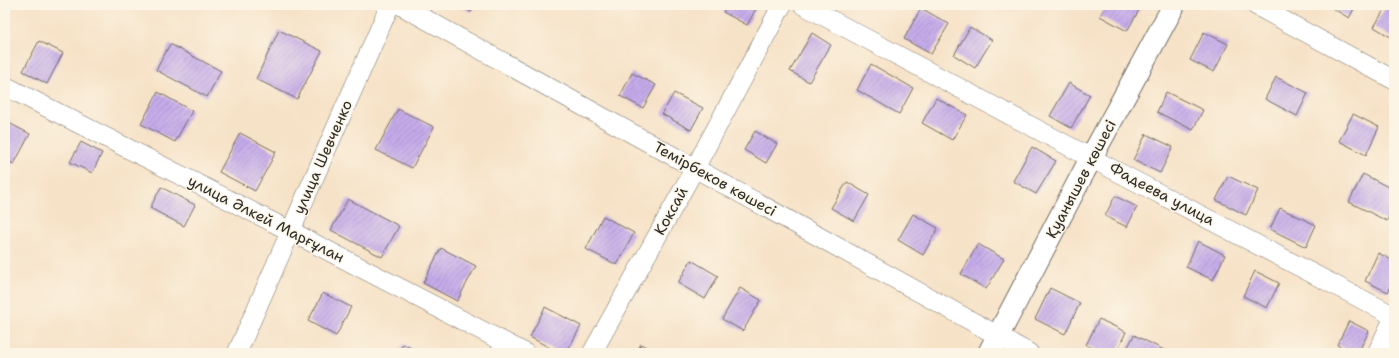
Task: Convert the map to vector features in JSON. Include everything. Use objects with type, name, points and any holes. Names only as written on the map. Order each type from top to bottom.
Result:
[{"type":"street","name":"улица Шевченко","points":[[237,353],[390,5]]},
{"type":"street","name":"Темірбеков көшесі","points":[[400,5],[695,168],[993,344],[1029,353]]},
{"type":"street","name":"Коксай","points":[[592,353],[695,168],[782,5]]},
{"type":"street","name":"Фадеева улица","points":[[803,5],[1091,158],[1394,316]]},
{"type":"street","name":"Қуанышев көшесі","points":[[993,344],[1174,5]]},
{"type":"street","points":[[1255,5],[1394,80]]},
{"type":"street","name":"улица Әлкей Марғұлан","points":[[5,86],[525,353]]},
{"type":"street","points":[[1377,353],[1394,316]]},
{"type":"building","points":[[458,5],[475,5],[471,12]]},
{"type":"building","points":[[727,5],[754,5],[757,7],[747,25],[723,12]]},
{"type":"building","points":[[1107,5],[1142,5],[1127,31],[1100,16]]},
{"type":"building","points":[[1327,5],[1356,5],[1349,18]]},
{"type":"building","points":[[1387,5],[1394,5],[1394,39],[1374,27]]},
{"type":"building","points":[[921,8],[949,24],[931,54],[904,39]]},
{"type":"building","points":[[970,27],[992,40],[975,68],[954,55]]},
{"type":"building","points":[[279,30],[322,51],[297,99],[256,79]]},
{"type":"building","points":[[1204,32],[1228,44],[1214,72],[1190,60]]},
{"type":"building","points":[[812,33],[831,45],[809,82],[790,71]]},
{"type":"building","points":[[39,41],[63,53],[47,84],[23,71]]},
{"type":"building","points":[[170,44],[221,71],[207,97],[156,70]]},
{"type":"building","points":[[871,64],[913,88],[899,114],[857,90]]},
{"type":"building","points":[[632,73],[656,85],[643,108],[620,96]]},
{"type":"building","points":[[1276,77],[1308,93],[1297,116],[1265,99]]},
{"type":"building","points":[[1069,83],[1090,95],[1071,128],[1050,116]]},
{"type":"building","points":[[158,92],[192,111],[175,142],[141,124]]},
{"type":"building","points":[[1166,92],[1203,110],[1193,130],[1157,112]]},
{"type":"building","points":[[674,93],[703,108],[691,130],[662,114]]},
{"type":"building","points":[[936,98],[967,115],[952,140],[922,123]]},
{"type":"building","points":[[398,109],[434,127],[412,168],[376,150]]},
{"type":"building","points":[[1353,114],[1379,127],[1366,155],[1339,141]]},
{"type":"building","points":[[5,121],[30,134],[14,164],[5,160]]},
{"type":"building","points":[[755,131],[777,144],[766,163],[744,150]]},
{"type":"building","points":[[240,133],[276,152],[255,191],[219,172]]},
{"type":"building","points":[[1146,134],[1173,147],[1160,173],[1133,160]]},
{"type":"building","points":[[81,142],[102,153],[92,173],[70,162]]},
{"type":"building","points":[[1032,147],[1056,161],[1036,194],[1013,181]]},
{"type":"building","points":[[1363,174],[1394,190],[1394,206],[1387,221],[1349,202]]},
{"type":"building","points":[[1228,176],[1258,190],[1246,215],[1216,200]]},
{"type":"building","points":[[847,182],[869,195],[854,221],[831,208]]},
{"type":"building","points":[[161,187],[195,205],[184,226],[150,208]]},
{"type":"building","points":[[1115,196],[1137,207],[1127,227],[1105,216]]},
{"type":"building","points":[[348,199],[399,226],[382,257],[331,230]]},
{"type":"building","points":[[1280,208],[1316,225],[1306,247],[1270,229]]},
{"type":"building","points":[[913,214],[938,228],[923,255],[898,240]]},
{"type":"building","points":[[603,216],[634,233],[617,265],[586,249]]},
{"type":"building","points":[[1198,241],[1225,255],[1213,280],[1186,267]]},
{"type":"building","points":[[978,244],[1004,259],[986,289],[961,274]]},
{"type":"building","points":[[441,248],[476,266],[457,301],[423,283]]},
{"type":"building","points":[[1378,253],[1394,261],[1394,281],[1388,292],[1365,281]]},
{"type":"building","points":[[691,260],[718,276],[705,299],[678,283]]},
{"type":"building","points":[[1255,271],[1279,283],[1267,308],[1243,296]]},
{"type":"building","points":[[740,288],[761,300],[743,331],[722,319]]},
{"type":"building","points":[[1050,288],[1080,303],[1065,334],[1035,319]]},
{"type":"building","points":[[323,293],[351,307],[336,336],[308,321]]},
{"type":"building","points":[[545,307],[581,326],[566,353],[559,353],[530,337]]},
{"type":"building","points":[[1099,319],[1126,332],[1116,353],[1103,353],[1086,345]]},
{"type":"building","points":[[1349,321],[1369,331],[1358,353],[1354,353],[1337,345]]},
{"type":"building","points":[[1134,335],[1166,351],[1165,353],[1125,353]]},
{"type":"building","points":[[403,344],[420,353],[398,353]]},
{"type":"building","points":[[641,344],[656,353],[636,353]]}]
